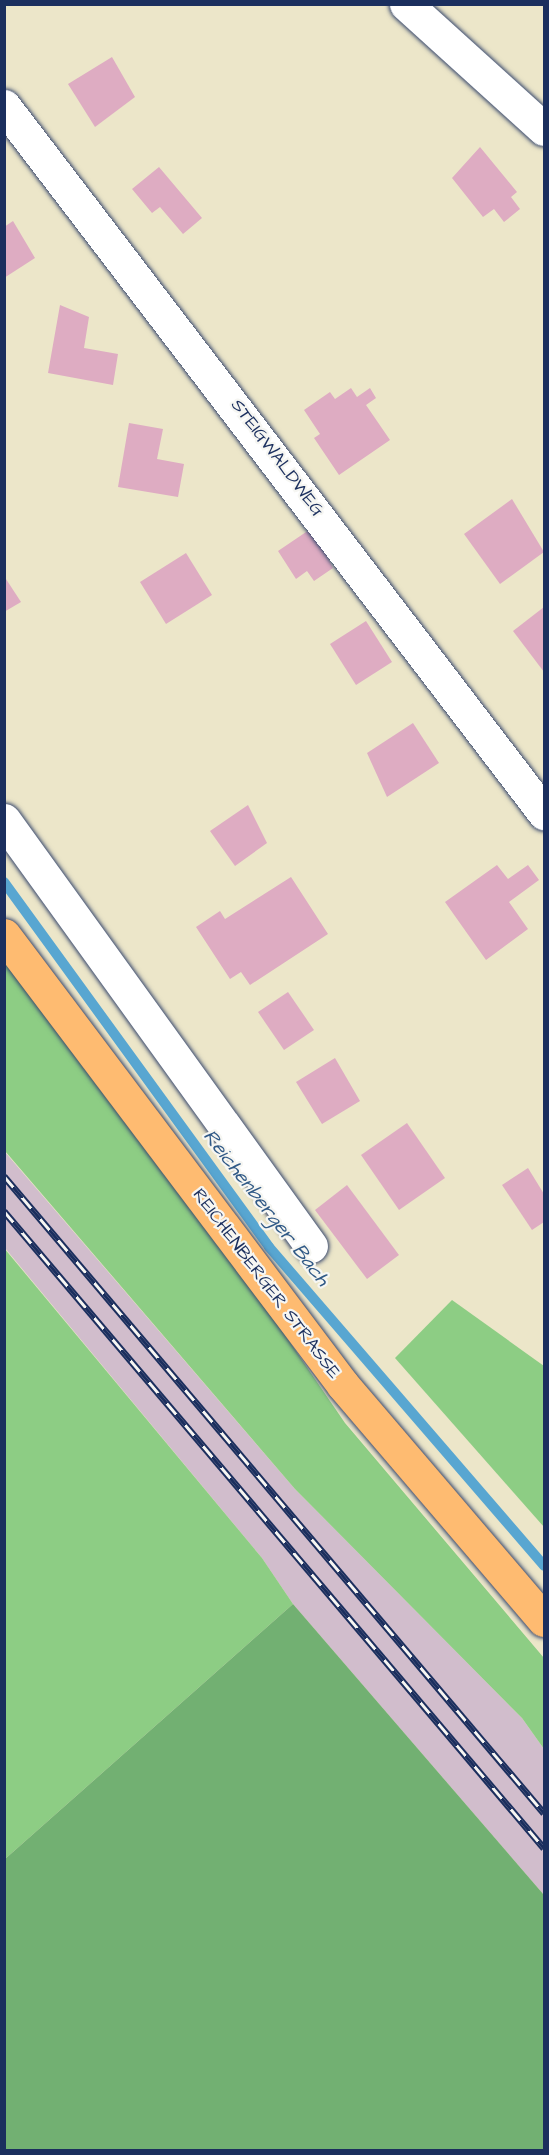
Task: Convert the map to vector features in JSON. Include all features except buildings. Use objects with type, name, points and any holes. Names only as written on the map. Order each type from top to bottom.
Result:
[{"type":"main road","name":"REICHENBERGER STRASSE","points":[[4,935],[344,1385],[544,1620]]},
{"type":"street","points":[[406,4],[544,129]]},
{"type":"street","name":"STEIGWALDWEG","points":[[4,106],[544,813]]},
{"type":"street","points":[[4,820],[311,1246]]},
{"type":"shaded area","points":[[4,1151],[295,1489],[522,1718],[544,1749],[544,1895],[293,1604],[262,1558],[5,1248]]},
{"type":"green space","points":[[4,924],[345,1423],[544,1658],[544,1749],[522,1718],[295,1489],[5,1151]]},
{"type":"green space","points":[[4,1248],[262,1558],[293,1604],[5,1859]]},
{"type":"green space","points":[[452,1300],[544,1366],[544,1527],[395,1358]]},
{"type":"green space","points":[[293,1604],[544,1895],[544,2150],[5,2150],[5,1859]]},
{"type":"waterway","name":"Reichenberger Bach","points":[[4,882],[269,1247],[544,1566]]},
{"type":"railway","points":[[4,1176],[544,1813]]},
{"type":"railway","points":[[4,1211],[544,1848]]}]
